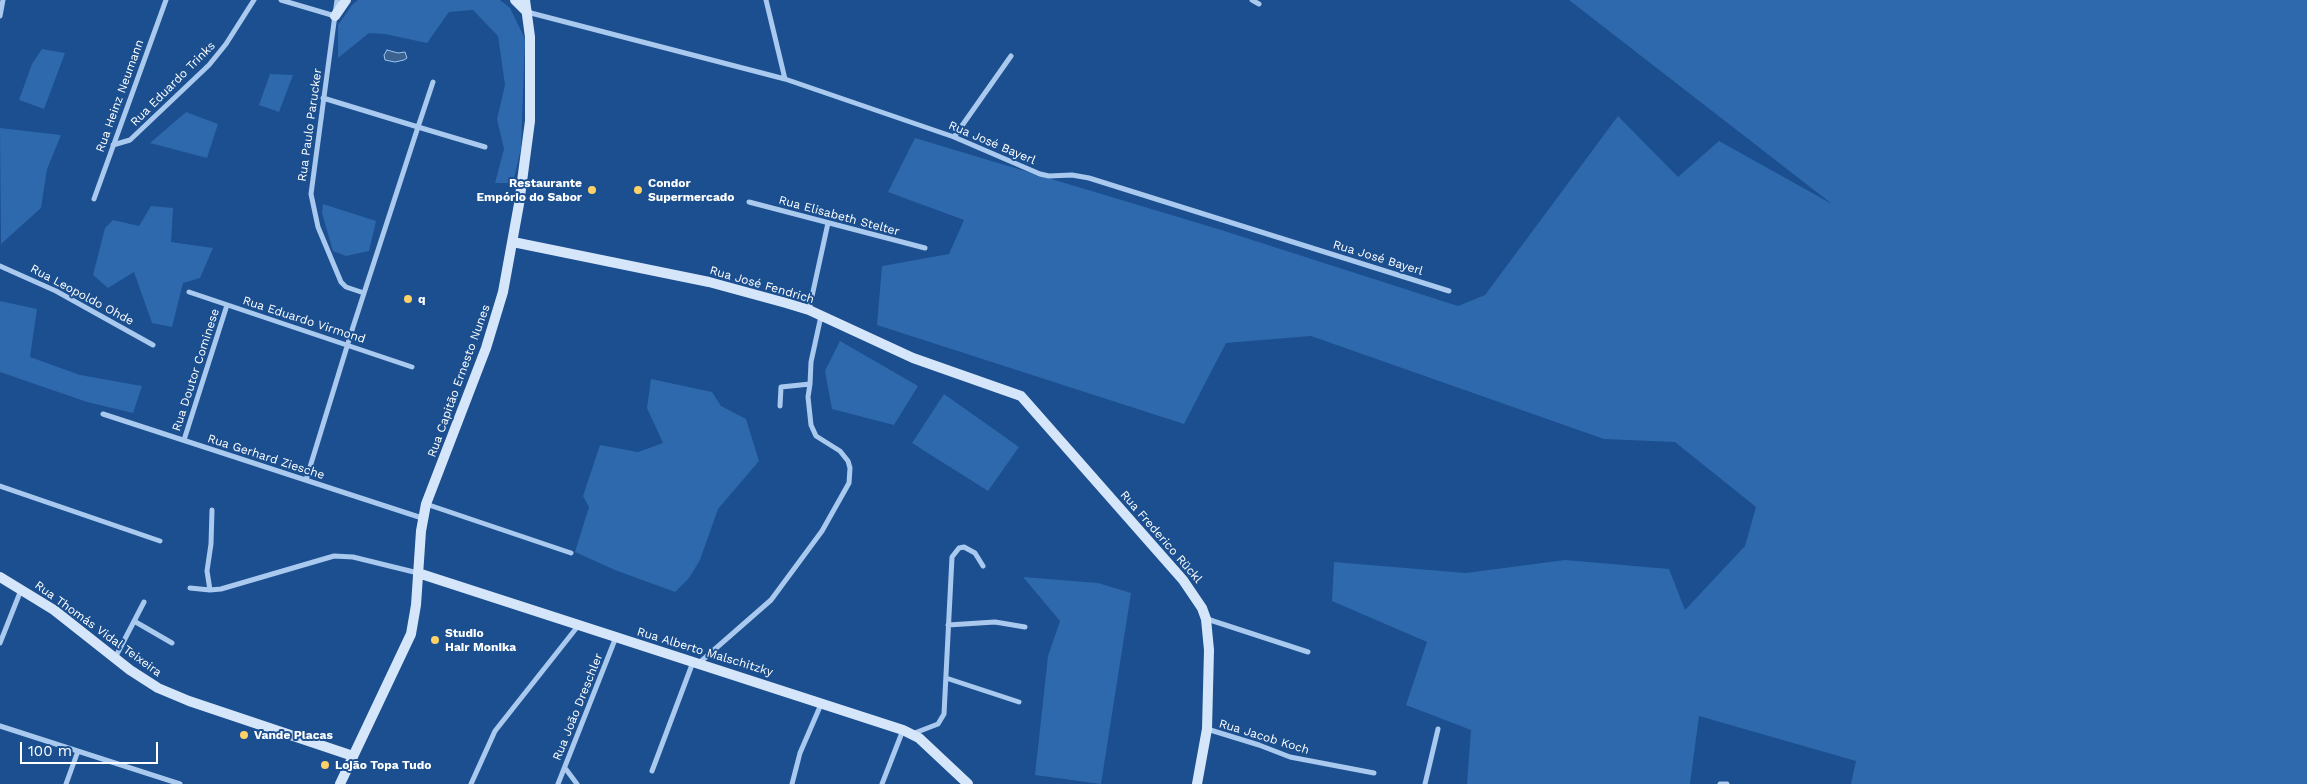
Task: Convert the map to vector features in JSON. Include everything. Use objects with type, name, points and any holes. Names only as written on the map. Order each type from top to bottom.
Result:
[{"type":"street","points":[[0,16],[3,0]]},
{"type":"street","name":"Rua Heinz Neumann","points":[[94,199],[166,0]]},
{"type":"street","name":"Rua Eduardo Trinks","points":[[113,145],[130,140],[209,65],[226,44],[254,0]]},
{"type":"street","points":[[281,0],[335,16],[346,0]]},
{"type":"street","name":"Rua Paulo Parucker","points":[[338,0],[312,181],[313,206],[318,227],[341,282],[346,287],[364,293]]},
{"type":"street","points":[[515,0],[527,12]]},
{"type":"street","name":"Rua Capitão Ernesto Nunes","points":[[340,784],[411,634],[422,518],[494,325],[513,242],[530,121],[530,37],[525,0]]},
{"type":"street","points":[[766,0],[785,79]]},
{"type":"street","points":[[1252,0],[1259,4]]},
{"type":"street","name":"Rua José Bayerl","points":[[527,12],[785,79],[954,137],[1040,174],[1049,176],[1072,175],[1089,178],[1448,291]]},
{"type":"street","points":[[954,137],[1010,56]]},
{"type":"street","points":[[306,480],[364,293],[433,82]]},
{"type":"street","points":[[323,98],[485,147]]},
{"type":"street","name":"Rua Elisabeth Stelter","points":[[748,202],[925,248]]},
{"type":"street","points":[[809,310],[828,223]]},
{"type":"street","name":"Rua José Fendrich","points":[[513,242],[709,282],[809,310],[913,358],[1021,396]]},
{"type":"street","name":"Rua Leopoldo Ohde","points":[[0,266],[56,291],[153,345]]},
{"type":"street","name":"Rua Eduardo Virmond","points":[[189,292],[412,367]]},
{"type":"street","name":"Rua Doutor Cominese","points":[[184,440],[227,305]]},
{"type":"street","points":[[652,771],[696,662],[761,610],[784,584],[822,531],[849,482],[850,468],[848,461],[840,451],[816,436],[811,425],[808,397],[811,362],[822,316]]},
{"type":"street","points":[[780,406],[781,387],[810,384]]},
{"type":"street","name":"Rua Frederico Rückl","points":[[1021,396],[1184,580],[1198,601],[1206,619],[1209,650],[1207,729],[1197,784]]},
{"type":"street","name":"Rua Gerhard Ziesche","points":[[103,414],[422,518]]},
{"type":"street","points":[[0,486],[160,541]]},
{"type":"street","points":[[426,504],[571,553]]},
{"type":"street","points":[[210,590],[207,571],[211,544],[212,510]]},
{"type":"street","points":[[882,784],[907,732],[941,721],[944,714],[951,564],[955,552],[959,548],[970,549],[983,566]]},
{"type":"street","points":[[190,588],[210,590],[230,587],[334,556],[353,557],[418,573]]},
{"type":"street","name":"Rua Alberto Malschitzky","points":[[418,573],[822,702],[907,732],[926,745],[968,784]]},
{"type":"street","name":"Rua Thomás Vidal Teixeira","points":[[0,577],[54,610],[143,680],[177,697],[353,756]]},
{"type":"street","points":[[0,643],[21,589]]},
{"type":"street","points":[[114,658],[144,602]]},
{"type":"street","points":[[1206,619],[1308,652]]},
{"type":"street","points":[[134,621],[172,643]]},
{"type":"street","points":[[948,625],[995,622],[1025,627]]},
{"type":"street","points":[[471,784],[495,730],[578,625]]},
{"type":"street","name":"Rua João Dreschler","points":[[558,784],[616,637]]},
{"type":"street","points":[[946,678],[1019,702]]},
{"type":"street","points":[[792,784],[800,753],[822,702]]},
{"type":"street","points":[[0,726],[180,784]]},
{"type":"street","name":"Rua Jacob Koch","points":[[1207,729],[1290,757],[1374,773]]},
{"type":"street","points":[[1424,784],[1438,729]]},
{"type":"street","points":[[66,784],[78,751]]},
{"type":"street","points":[[565,768],[577,784]]},
{"type":"street","points":[[1720,784],[1727,784]]},
{"type":"shaded area","points":[[358,0],[500,0],[510,8],[525,39],[521,148],[513,183],[495,183],[504,149],[497,119],[505,85],[498,36],[473,10],[449,12],[427,43],[385,34],[369,33],[338,58],[338,25],[352,5]]},
{"type":"shaded area","points":[[1569,0],[2307,0],[2307,784],[1851,784],[1856,761],[1699,716],[1690,784],[1467,784],[1471,730],[1406,705],[1427,642],[1332,601],[1334,562],[1466,573],[1565,560],[1669,569],[1685,610],[1745,546],[1756,507],[1675,442],[1604,439],[1311,336],[1226,343],[1184,424],[877,325],[882,266],[949,254],[964,220],[888,192],[915,138],[1218,229],[1458,306],[1485,295],[1618,116],[1678,177],[1719,141],[1832,204]]},
{"type":"shaded area","points":[[42,49],[65,53],[44,109],[19,100],[32,64]]},
{"type":"shaded area","points":[[387,50],[398,53],[405,52],[407,58],[395,62],[385,60],[384,55]]},
{"type":"shaded area","points":[[270,74],[293,75],[279,112],[259,105]]},
{"type":"shaded area","points":[[186,112],[218,124],[207,158],[150,143]]},
{"type":"shaded area","points":[[0,128],[61,135],[47,169],[41,208],[1,244]]},
{"type":"shaded area","points":[[323,204],[376,221],[369,251],[346,256],[333,251],[322,213]]},
{"type":"shaded area","points":[[151,206],[173,208],[171,242],[213,248],[200,278],[183,283],[172,327],[152,323],[134,272],[108,288],[93,275],[105,228],[113,220],[139,226]]},
{"type":"shaded area","points":[[0,301],[37,309],[30,357],[80,375],[142,386],[133,413],[87,402],[0,372]]},
{"type":"shaded area","points":[[840,341],[918,386],[894,425],[832,409],[825,371]]},
{"type":"shaded area","points":[[651,379],[712,392],[721,406],[746,419],[759,461],[718,509],[700,560],[689,578],[675,592],[615,570],[575,552],[589,507],[583,496],[600,445],[638,452],[663,443],[647,408]]},
{"type":"shaded area","points":[[944,394],[1019,447],[988,491],[912,443]]},
{"type":"shaded area","points":[[1023,577],[1098,583],[1131,593],[1101,784],[1035,775],[1048,656],[1060,621]]},
{"type":"place","name":"Restaurante Empório do Sabor","points":[[592,190]]},
{"type":"place","name":"Condor Supermercado","points":[[638,190]]},
{"type":"place","name":"q","points":[[408,299]]},
{"type":"place","name":"Studio Hair Monika","points":[[435,640]]},
{"type":"place","name":"Vande Placas","points":[[244,735]]},
{"type":"place","name":"Lojão Topa Tudo","points":[[325,765]]}]
